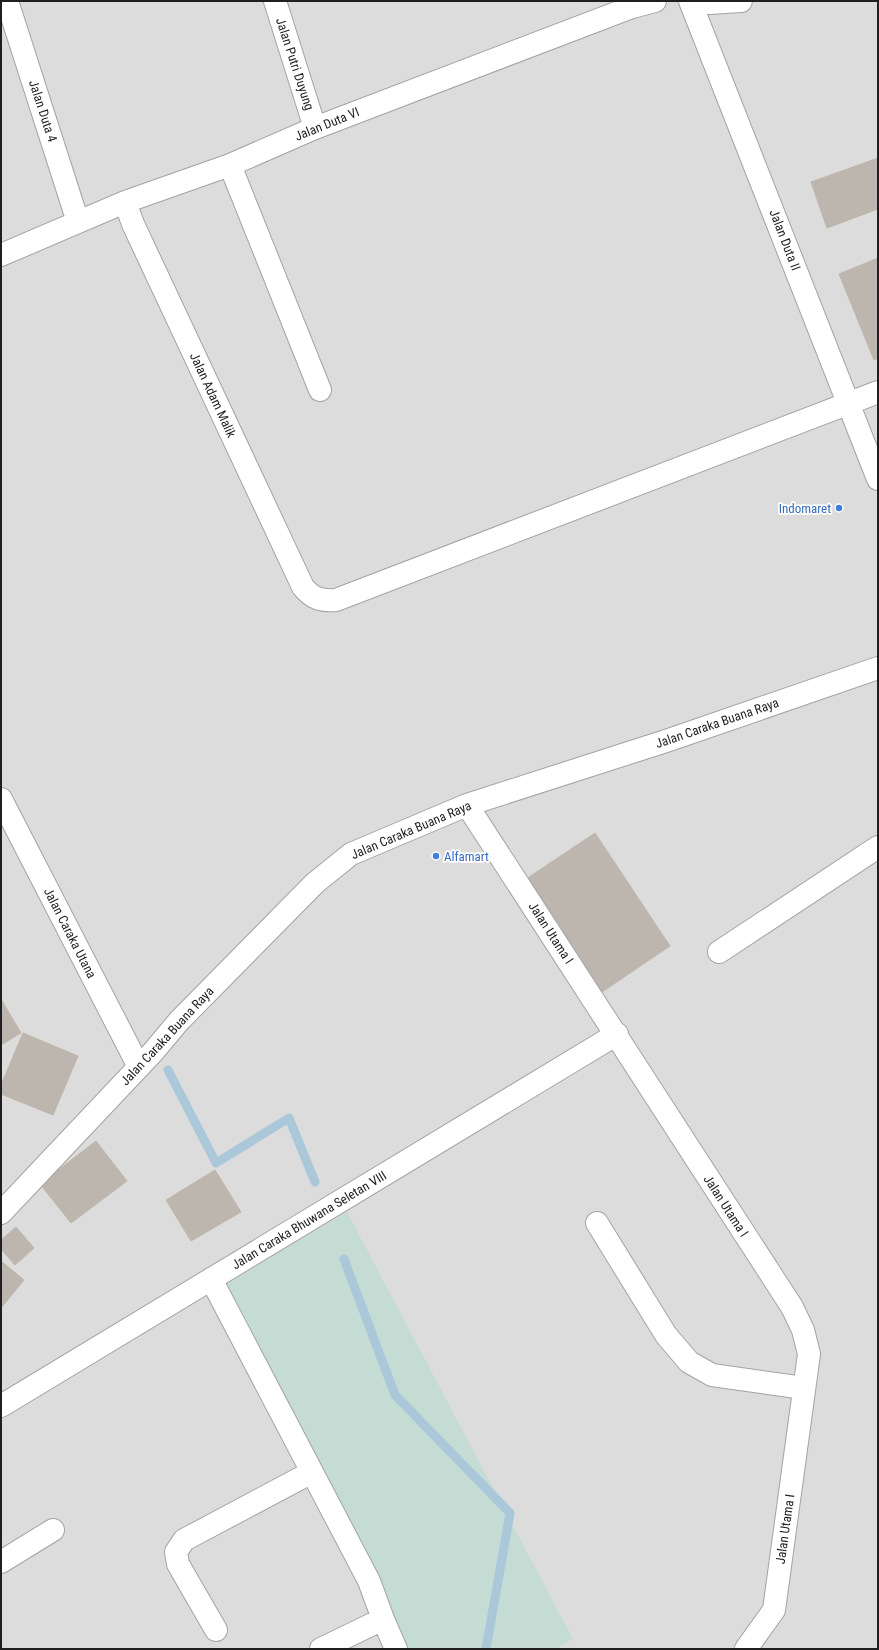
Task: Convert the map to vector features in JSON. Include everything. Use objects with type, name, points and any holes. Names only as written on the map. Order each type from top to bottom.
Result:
[{"type":"street","name":"Jalan Duta 4","points":[[7,1],[78,222]]},
{"type":"street","name":"Jalan Putri Duyung","points":[[275,1],[315,128]]},
{"type":"street","name":"Jalan Duta VI","points":[[1,255],[125,202],[230,165],[315,128],[632,7],[655,1]]},
{"type":"street","name":"Jalan Duta II","points":[[690,1],[753,156],[878,479]]},
{"type":"street","points":[[702,1],[710,3],[741,1]]},
{"type":"street","points":[[230,165],[320,390]]},
{"type":"street","name":"Jalan Adam Malik","points":[[125,202],[136,232],[303,587],[310,596],[321,601],[336,600],[848,403]]},
{"type":"street","points":[[848,403],[878,392]]},
{"type":"street","name":"Jalan Caraka Buana Raya","points":[[1,1213],[146,1060],[180,1021],[315,883],[351,854],[467,805],[666,741],[878,668]]},
{"type":"street","name":"Jalan Caraka Utana","points":[[1,799],[146,1060]]},
{"type":"street","name":"Jalan Utama I","points":[[467,805],[792,1307],[803,1330],[809,1354],[774,1610],[746,1649]]},
{"type":"street","points":[[719,952],[878,847]]},
{"type":"street","name":"Jalan Caraka Bhuwana Seletan VIII","points":[[1,1406],[616,1034]]},
{"type":"street","points":[[597,1223],[666,1335],[689,1362],[712,1375],[804,1388]]},
{"type":"street","points":[[211,1279],[369,1581],[396,1649]]},
{"type":"street","points":[[216,1630],[178,1564],[176,1552],[184,1540],[312,1472]]},
{"type":"street","points":[[1,1562],[53,1530]]},
{"type":"street","points":[[321,1649],[383,1619]]},
{"type":"shaded area","points":[[1,1],[878,1],[878,1649],[1,1649]]},
{"type":"shaded area","points":[[347,1212],[573,1639],[555,1649],[404,1649],[217,1290]]},
{"type":"building","points":[[878,158],[878,209],[827,228],[811,182]]},
{"type":"building","points":[[878,258],[878,358],[874,360],[839,274]]},
{"type":"building","points":[[595,833],[670,946],[602,992],[526,879]]},
{"type":"building","points":[[1,999],[21,1033],[1,1045]]},
{"type":"building","points":[[23,1033],[78,1056],[53,1115],[1,1094],[1,1085]]},
{"type":"building","points":[[96,1141],[127,1181],[71,1223],[40,1184]]},
{"type":"building","points":[[215,1170],[241,1212],[191,1241],[166,1200]]},
{"type":"building","points":[[16,1227],[34,1248],[15,1265],[1,1249],[1,1240]]},
{"type":"building","points":[[1,1261],[24,1280],[1,1308]]},
{"type":"waterway","points":[[168,1070],[216,1163],[289,1118],[315,1182]]},
{"type":"waterway","points":[[344,1259],[395,1395],[510,1513],[486,1649]]},
{"type":"place","name":"Indomaret","points":[[839,508]]},
{"type":"place","name":"Alfamart","points":[[436,856]]}]
